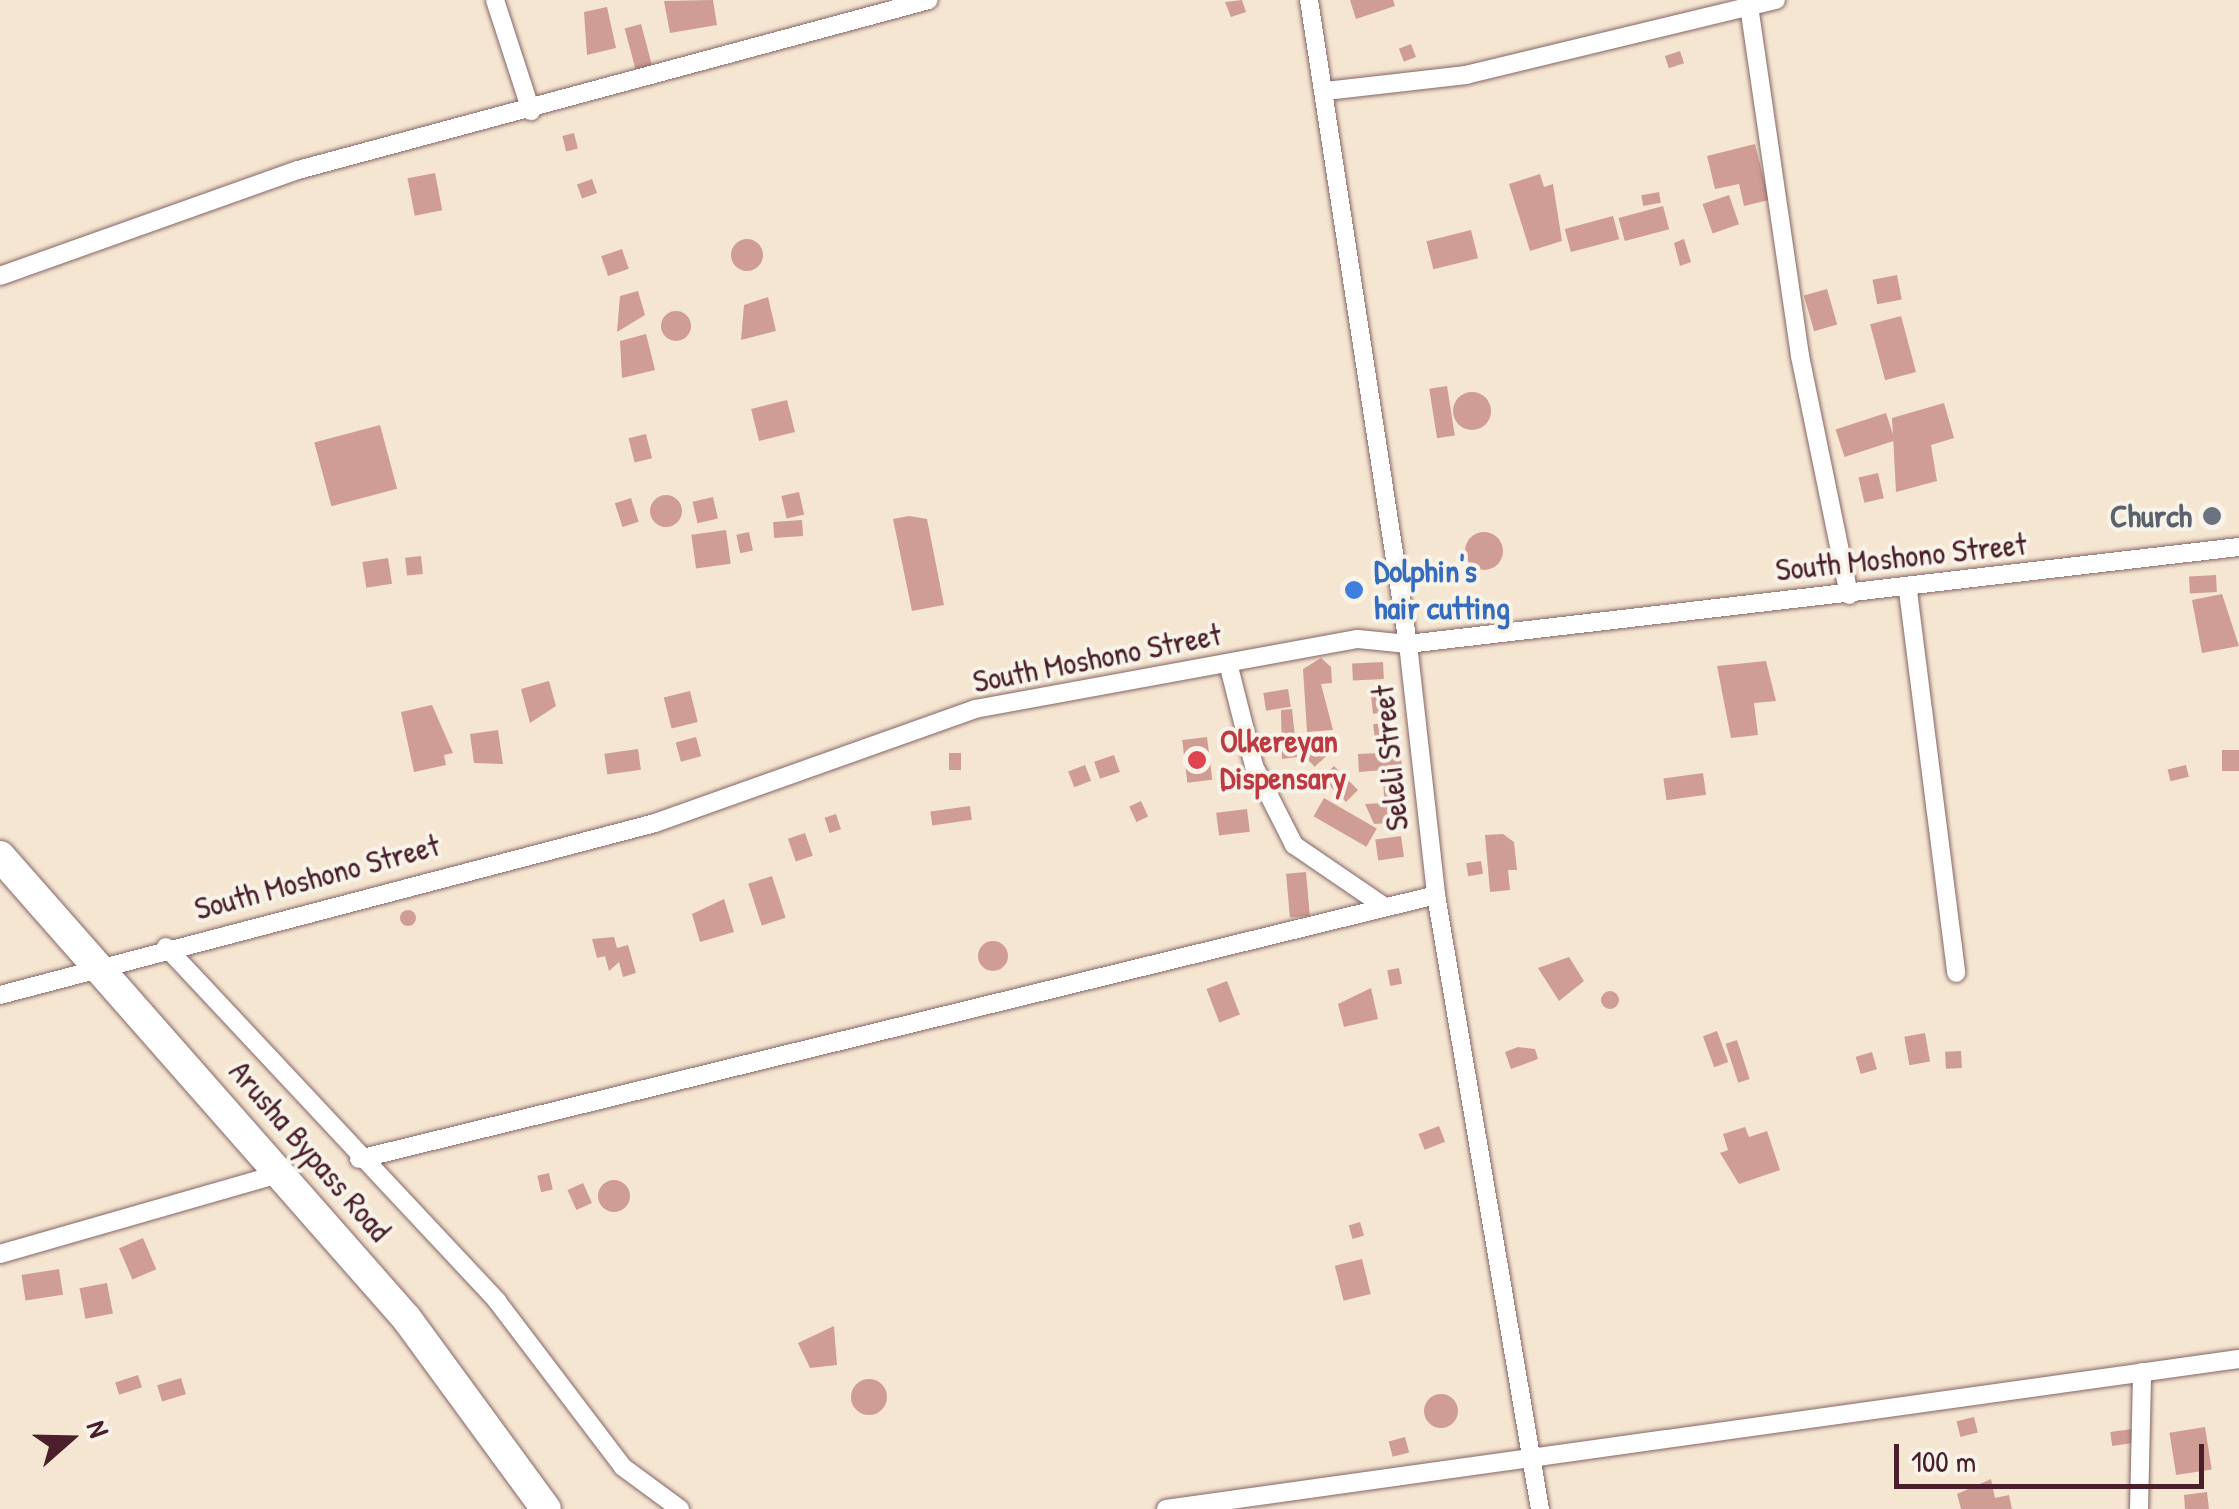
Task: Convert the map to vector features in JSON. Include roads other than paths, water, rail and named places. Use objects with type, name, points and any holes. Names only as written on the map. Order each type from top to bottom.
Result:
[{"type":"main road","name":"Arusha Bypass Road","points":[[0,856],[102,964],[407,1319],[546,1509]]},
{"type":"street","points":[[494,0],[531,110]]},
{"type":"street","points":[[0,276],[230,191],[929,0]]},
{"type":"street","name":"Seleli Street","points":[[1309,0],[1326,90],[1408,644],[1436,895],[1540,1509]]},
{"type":"street","points":[[1326,90],[1466,75],[1776,0]]},
{"type":"street","points":[[1749,6],[1800,356],[1849,595]]},
{"type":"street","name":"South Moshono Street","points":[[0,995],[166,947],[655,822],[975,710],[1358,639],[1408,644],[1908,591],[2239,547]]},
{"type":"street","points":[[1908,591],[1956,973]]},
{"type":"street","points":[[1228,664],[1254,766],[1294,845],[1382,905]]},
{"type":"street","points":[[359,1159],[732,1074],[914,1016],[1023,1002],[1382,905],[1436,895]]},
{"type":"street","points":[[166,947],[359,1159],[497,1300],[623,1467],[680,1509]]},
{"type":"street","points":[[0,1254],[284,1173]]},
{"type":"street","points":[[1166,1509],[2239,1359]]},
{"type":"street","points":[[2139,1509],[2142,1372]]},
{"type":"place","name":"Church","points":[[2212,516]]},
{"type":"place","name":"Dolphin's hair cutting","points":[[1354,590]]},
{"type":"place","name":"Olkereyan Dispensary","points":[[1197,760]]}]
